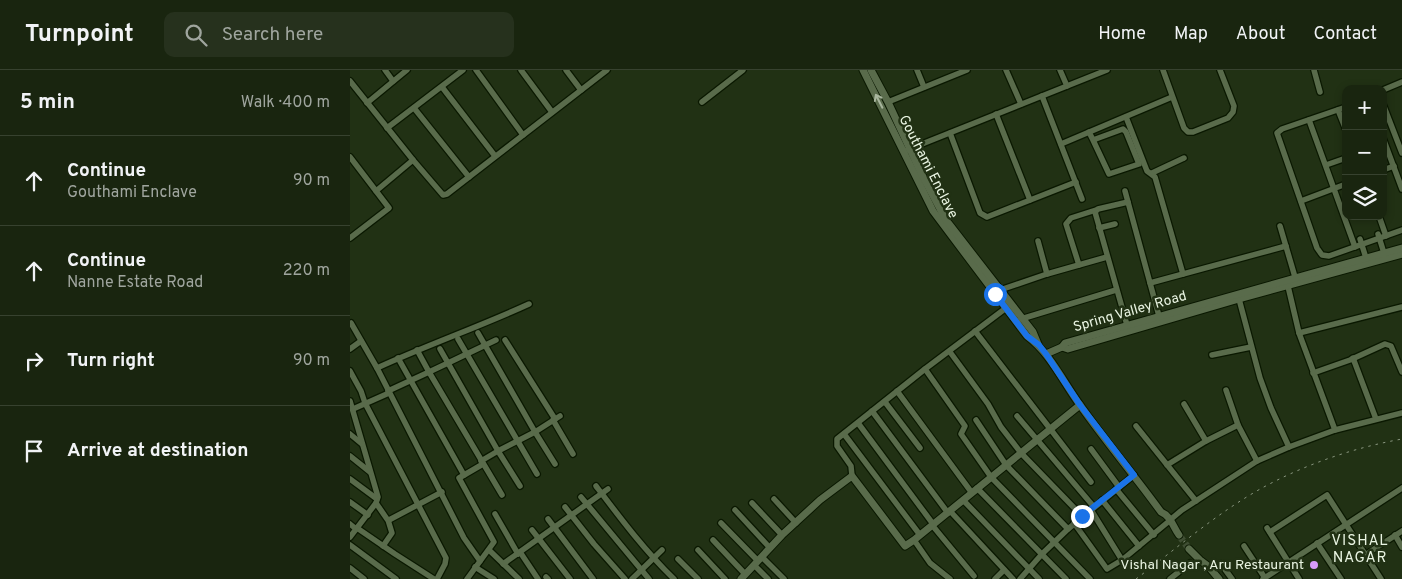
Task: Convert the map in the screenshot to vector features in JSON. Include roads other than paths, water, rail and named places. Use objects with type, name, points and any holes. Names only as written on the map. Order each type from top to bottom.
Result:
[{"type":"street","points":[[385,70],[393,81]]},
{"type":"street","points":[[367,102],[407,70]]},
{"type":"street","points":[[387,128],[463,70]]},
{"type":"street","points":[[476,70],[523,135]]},
{"type":"street","points":[[521,70],[552,112]]},
{"type":"street","points":[[566,70],[581,90]]},
{"type":"street","points":[[350,81],[413,160],[444,195],[607,70]]},
{"type":"street","points":[[702,102],[743,70]]},
{"type":"street","name":"Gouthami Enclave","points":[[863,70],[893,128],[946,220],[1021,319],[1033,332],[1039,345]]},
{"type":"street","name":"Gouthami Enclave","points":[[871,70],[888,102],[906,150],[933,211],[1027,336],[1039,345]]},
{"type":"street","points":[[916,70],[924,87]]},
{"type":"street","points":[[888,102],[967,70]]},
{"type":"street","points":[[1006,70],[1021,104]]},
{"type":"street","points":[[1060,70],[1067,86]]},
{"type":"street","points":[[906,150],[1107,70]]},
{"type":"street","points":[[1163,70],[1184,128],[1188,132],[1193,132],[1228,118],[1233,112],[1234,106],[1220,70]]},
{"type":"street","points":[[1314,70],[1320,92]]},
{"type":"street","points":[[1387,88],[1402,82]]},
{"type":"street","points":[[442,86],[495,156]]},
{"type":"street","points":[[1042,96],[1082,199]]},
{"type":"street","points":[[1061,144],[1172,97]]},
{"type":"street","points":[[414,108],[469,177]]},
{"type":"street","points":[[1342,108],[1279,130],[1277,136],[1317,248],[1322,255],[1328,256],[1402,230]]},
{"type":"street","points":[[1338,110],[1342,120]]},
{"type":"street","points":[[996,114],[1030,200]]},
{"type":"street","points":[[1387,114],[1402,153]]},
{"type":"street","points":[[1126,117],[1147,171],[1155,177],[1183,274]]},
{"type":"street","points":[[1309,120],[1334,189],[1366,258]]},
{"type":"street","points":[[1089,132],[1109,174],[1138,164],[1126,132],[1123,129],[1093,140]]},
{"type":"street","points":[[950,133],[980,213],[983,216],[987,217],[1076,182]]},
{"type":"street","points":[[1387,148],[1402,189]]},
{"type":"street","points":[[350,157],[389,208],[350,238]]},
{"type":"street","points":[[1152,173],[1184,158]]},
{"type":"street","points":[[1326,165],[1342,159]]},
{"type":"street","points":[[376,191],[413,160]]},
{"type":"street","points":[[1387,169],[1394,166]]},
{"type":"street","points":[[1301,201],[1342,186]]},
{"type":"street","points":[[1125,191],[1159,316]]},
{"type":"street","points":[[1079,265],[1066,224],[1071,218],[1128,202]]},
{"type":"street","points":[[1096,210],[1099,228],[1127,325]]},
{"type":"street","points":[[1379,220],[1384,253]]},
{"type":"street","points":[[1099,228],[1115,224]]},
{"type":"street","points":[[1280,226],[1295,278]]},
{"type":"street","points":[[1038,241],[1047,274]]},
{"type":"street","points":[[1150,283],[1286,246]]},
{"type":"street","name":"Spring Valley Road","points":[[1402,248],[1366,258],[1351,265],[1287,283],[1159,316],[1065,343],[1062,347],[1068,349],[1239,299],[1287,283],[1295,278],[1351,265],[1402,254]]},
{"type":"street","points":[[1000,290],[1107,257]]},
{"type":"street","points":[[1287,283],[1299,333],[1336,430]]},
{"type":"street","points":[[1021,319],[1116,290]]},
{"type":"street","points":[[1239,299],[1260,378],[1289,447]]},
{"type":"street","points":[[377,368],[529,304]]},
{"type":"street","points":[[1299,333],[1402,306]]},
{"type":"street","points":[[1006,308],[925,369],[838,439],[836,446],[851,466],[852,476],[903,544],[905,546],[917,538],[1080,405]]},
{"type":"street","points":[[351,323],[377,368],[464,538],[480,561]]},
{"type":"street","points":[[976,331],[1091,482]]},
{"type":"street","points":[[478,333],[555,464]]},
{"type":"street","points":[[458,339],[537,474]]},
{"type":"street","points":[[352,411],[496,340]]},
{"type":"street","points":[[505,340],[556,418],[573,454]]},
{"type":"street","points":[[350,349],[360,341]]},
{"type":"street","points":[[1313,373],[1385,344],[1391,346],[1402,372]]},
{"type":"street","points":[[1039,345],[1080,405],[1161,512],[1165,513],[1177,532]]},
{"type":"street","points":[[1046,354],[1062,347]]},
{"type":"street","points":[[1212,355],[1251,347]]},
{"type":"street","points":[[440,349],[520,486]]},
{"type":"street","points":[[417,350],[502,495]]},
{"type":"street","points":[[950,352],[1021,454],[1082,516]]},
{"type":"street","points":[[398,358],[464,475]]},
{"type":"street","points":[[1353,358],[1376,420]]},
{"type":"street","points":[[925,369],[965,426],[961,434],[991,477],[1090,579]]},
{"type":"street","points":[[350,371],[446,558],[446,564],[435,579],[350,524]]},
{"type":"street","points":[[1226,390],[1238,425],[1257,461]]},
{"type":"street","points":[[897,391],[975,491],[1066,579]]},
{"type":"street","points":[[350,401],[378,494],[377,501],[368,515],[350,537]]},
{"type":"street","points":[[885,402],[920,448]]},
{"type":"street","points":[[1184,404],[1206,441]]},
{"type":"street","points":[[872,411],[949,512],[1013,579]]},
{"type":"street","points":[[1074,523],[1107,569],[1154,535],[1182,510],[1257,461],[1336,430],[1402,413]]},
{"type":"street","points":[[1017,416],[1092,508],[1122,560]]},
{"type":"street","points":[[467,579],[494,542],[460,478],[498,451],[535,432],[556,418]]},
{"type":"street","points":[[976,420],[1006,465],[1068,529]]},
{"type":"street","points":[[858,423],[933,525],[974,576]]},
{"type":"street","points":[[1167,465],[1206,441],[1238,425]]},
{"type":"street","points":[[1136,426],[1196,501]]},
{"type":"street","points":[[350,434],[363,444]]},
{"type":"street","points":[[844,434],[917,538],[930,563],[950,579]]},
{"type":"street","points":[[1091,449],[1117,488],[1154,535]]},
{"type":"street","points":[[350,456],[370,472]]},
{"type":"street","points":[[1020,579],[1042,554],[1074,523],[1134,475]]},
{"type":"street","points":[[713,540],[744,577],[782,535],[820,500],[852,476]]},
{"type":"street","points":[[350,479],[377,501],[388,520],[392,533],[383,546]]},
{"type":"street","points":[[596,486],[620,519],[674,579]]},
{"type":"street","points":[[1244,546],[1264,578],[1402,488]]},
{"type":"street","points":[[503,564],[587,506],[608,489]]},
{"type":"street","points":[[388,520],[442,492]]},
{"type":"street","points":[[1299,579],[1268,530],[1327,495],[1381,579]]},
{"type":"street","points":[[581,498],[649,579]]},
{"type":"street","points":[[774,499],[796,523]]},
{"type":"street","points":[[963,500],[1039,579]]},
{"type":"street","points":[[1102,500],[1139,546]]},
{"type":"street","points":[[350,502],[368,515]]},
{"type":"street","points":[[752,503],[782,535]]},
{"type":"street","points":[[566,507],[625,579]]},
{"type":"street","points":[[735,510],[770,548]]},
{"type":"street","points":[[495,514],[519,553],[538,579]]},
{"type":"street","points":[[548,519],[593,579]]},
{"type":"street","points":[[720,522],[758,561],[784,579]]},
{"type":"street","points":[[532,530],[570,579]]},
{"type":"street","points":[[1365,555],[1402,531]]},
{"type":"street","points":[[1395,535],[1402,547]]},
{"type":"street","points":[[1317,543],[1341,579]]},
{"type":"street","points":[[350,545],[396,579]]},
{"type":"street","points":[[1189,549],[1219,579]]},
{"type":"street","points":[[489,550],[519,579]]},
{"type":"street","points":[[632,579],[662,550]]},
{"type":"street","points":[[698,550],[725,579]]},
{"type":"street","points":[[678,559],[698,579]]},
{"type":"street","points":[[1200,560],[1213,579]]},
{"type":"street","points":[[758,561],[768,579]]},
{"type":"street","points":[[1170,579],[1190,563]]},
{"type":"street","points":[[1221,564],[1232,579]]},
{"type":"street","points":[[475,567],[494,579]]},
{"type":"street","points":[[350,568],[364,579]]},
{"type":"street","points":[[995,579],[1004,570]]},
{"type":"tunnel","points":[[1179,535],[1189,549]]},
{"type":"railway","points":[[1136,579],[1213,520],[1245,498],[1279,479],[1330,458],[1402,439]]},
{"type":"place","name":"Vishal Nagar , Aru Restaurant","points":[[1314,565]]},
{"type":"district","name":"VISHAL NAGAR","points":[[1360,550]]}]
